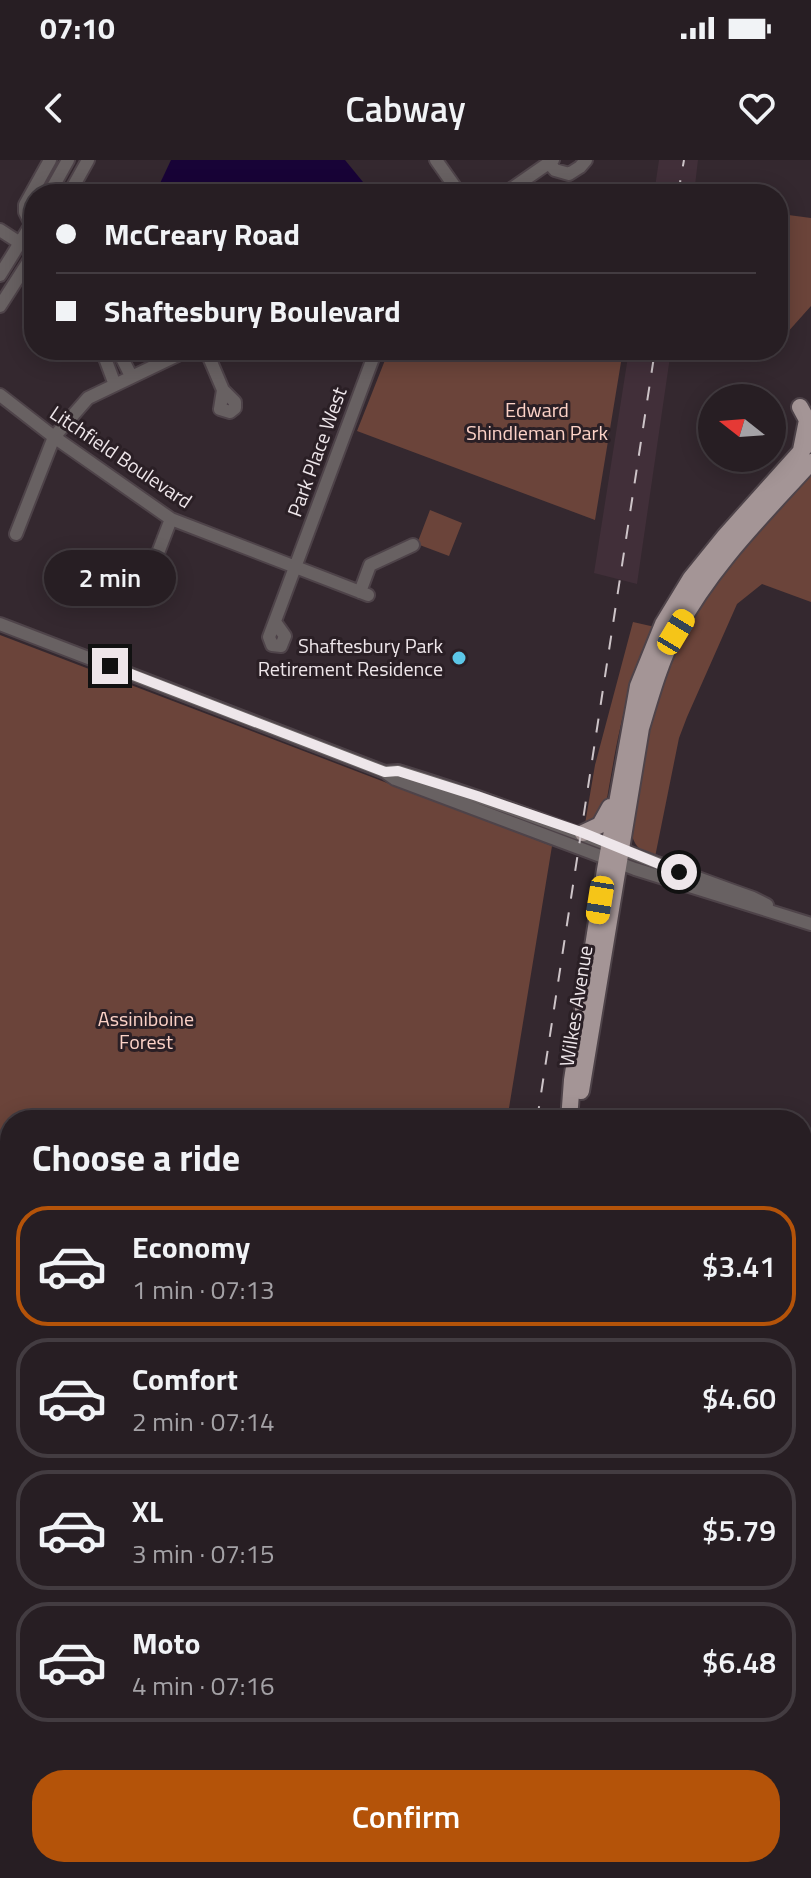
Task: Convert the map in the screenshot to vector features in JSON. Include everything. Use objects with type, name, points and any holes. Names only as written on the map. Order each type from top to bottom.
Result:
[{"type":"main road","points":[[614,854],[641,728],[657,675],[676,632],[703,586],[808,451],[805,404]]},
{"type":"main road","points":[[583,833],[605,819],[622,763],[638,686],[676,600],[725,536],[808,451]]},
{"type":"main road","points":[[614,854],[622,763]]},
{"type":"main road","name":"Wilkes Avenue","points":[[575,1110],[583,1082],[614,854]]},
{"type":"street","points":[[37,184],[50,160]]},
{"type":"street","points":[[55,184],[68,160]]},
{"type":"street","points":[[75,184],[88,160]]},
{"type":"street","points":[[436,160],[453,184]]},
{"type":"street","points":[[519,184],[551,162],[555,170],[569,174],[586,160]]},
{"type":"street","points":[[0,230],[20,243]]},
{"type":"street","points":[[0,275],[4,262],[24,237]]},
{"type":"street","points":[[0,306],[24,269]]},
{"type":"street","points":[[106,360],[115,385]]},
{"type":"street","points":[[123,360],[131,376]]},
{"type":"street","points":[[16,534],[54,437],[88,398],[166,360]]},
{"type":"street","points":[[210,360],[223,390]]},
{"type":"street","name":"Park Place West","points":[[275,622],[372,360]]},
{"type":"street","name":"Litchfield Boulevard","points":[[0,395],[171,519],[364,594],[370,565],[413,545]]},
{"type":"street","points":[[143,592],[171,519]]},
{"type":"street","points":[[0,624],[385,772],[395,779],[614,854],[749,906],[811,924]]},
{"type":"street","points":[[385,772],[398,771],[451,787],[583,833],[614,854]]},
{"type":"shaded area","points":[[171,160],[345,160],[364,184],[160,184]]},
{"type":"shaded area","points":[[659,160],[698,160],[695,184],[655,184]]},
{"type":"shaded area","points":[[627,360],[670,360],[637,584],[594,573]]},
{"type":"green space","points":[[788,215],[811,218],[811,306],[788,332]]},
{"type":"green space","name":"Edward Shindleman Park","points":[[385,360],[621,360],[595,520],[357,431]]},
{"type":"green space","points":[[811,473],[811,602],[762,584],[737,604],[679,738],[655,857],[638,847],[631,829],[651,724],[675,648],[713,583]]},
{"type":"green space","points":[[430,510],[462,523],[449,556],[417,544]]},
{"type":"green space","points":[[633,622],[655,627],[629,693],[605,810],[600,818],[585,824],[595,765]]},
{"type":"green space","name":"Assiniboine Forest","points":[[0,635],[552,846],[509,1110],[0,1110]]},
{"type":"railway","points":[[680,184],[684,160]]},
{"type":"railway","points":[[539,1110],[653,360]]},
{"type":"place","name":"Shaftesbury Park Retirement Residence","points":[[459,658]]},
{"type":"route","points":[[110,666],[385,772],[398,771],[477,796],[581,832],[679,872]]}]
